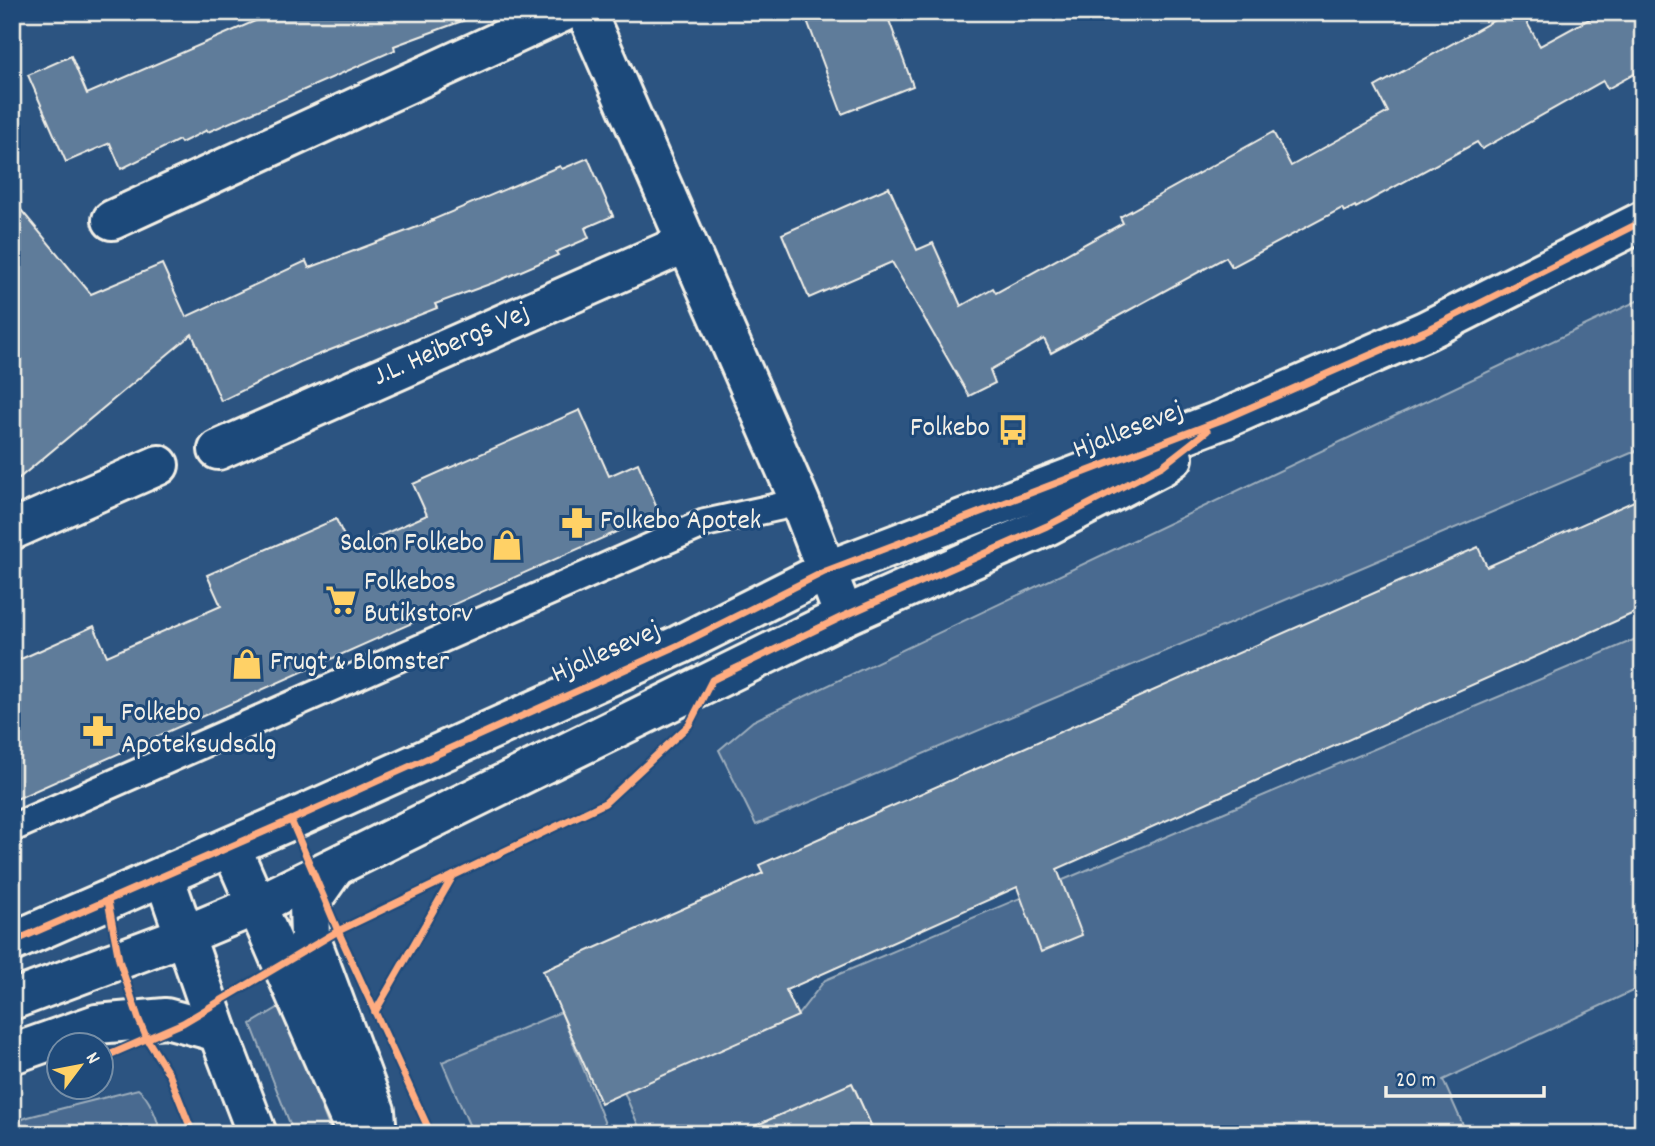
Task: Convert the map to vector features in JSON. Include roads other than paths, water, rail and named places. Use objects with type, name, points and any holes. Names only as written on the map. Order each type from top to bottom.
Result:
[{"type":"main road","points":[[112,219],[563,12]]},
{"type":"main road","points":[[586,12],[800,502],[844,616]]},
{"type":"main road","name":"Hjallesevej","points":[[12,942],[679,645],[826,571],[1224,419],[1425,331],[1643,221]]},
{"type":"main road","name":"J.L. Heibergs Vej","points":[[218,450],[686,243]]},
{"type":"main road","name":"Hjallesevej","points":[[12,1000],[183,936],[257,905],[844,616],[1047,526],[1162,466],[1224,419]]},
{"type":"main road","points":[[12,530],[159,465]]},
{"type":"main road","points":[[230,847],[349,1119],[360,1134]]},
{"type":"main road","points":[[335,867],[309,904],[310,936],[375,1111],[377,1134]]},
{"type":"main road","points":[[164,876],[183,936],[257,1134]]},
{"type":"main road","points":[[12,1054],[97,1024],[166,1018],[218,1032]]},
{"type":"lane","points":[[12,828],[705,523],[800,502]]},
{"type":"place","name":"Folkebo","points":[[1013,430]]},
{"type":"place","name":"Folkebo Apotek","points":[[577,523]]},
{"type":"place","name":"Salon Folkebo","points":[[507,545]]},
{"type":"place","name":"Folkebos Butikstorv","points":[[341,600]]},
{"type":"place","name":"Frugt & Blomster","points":[[247,664]]},
{"type":"place","name":"Folkebo Apoteksudsalg","points":[[98,731]]}]
